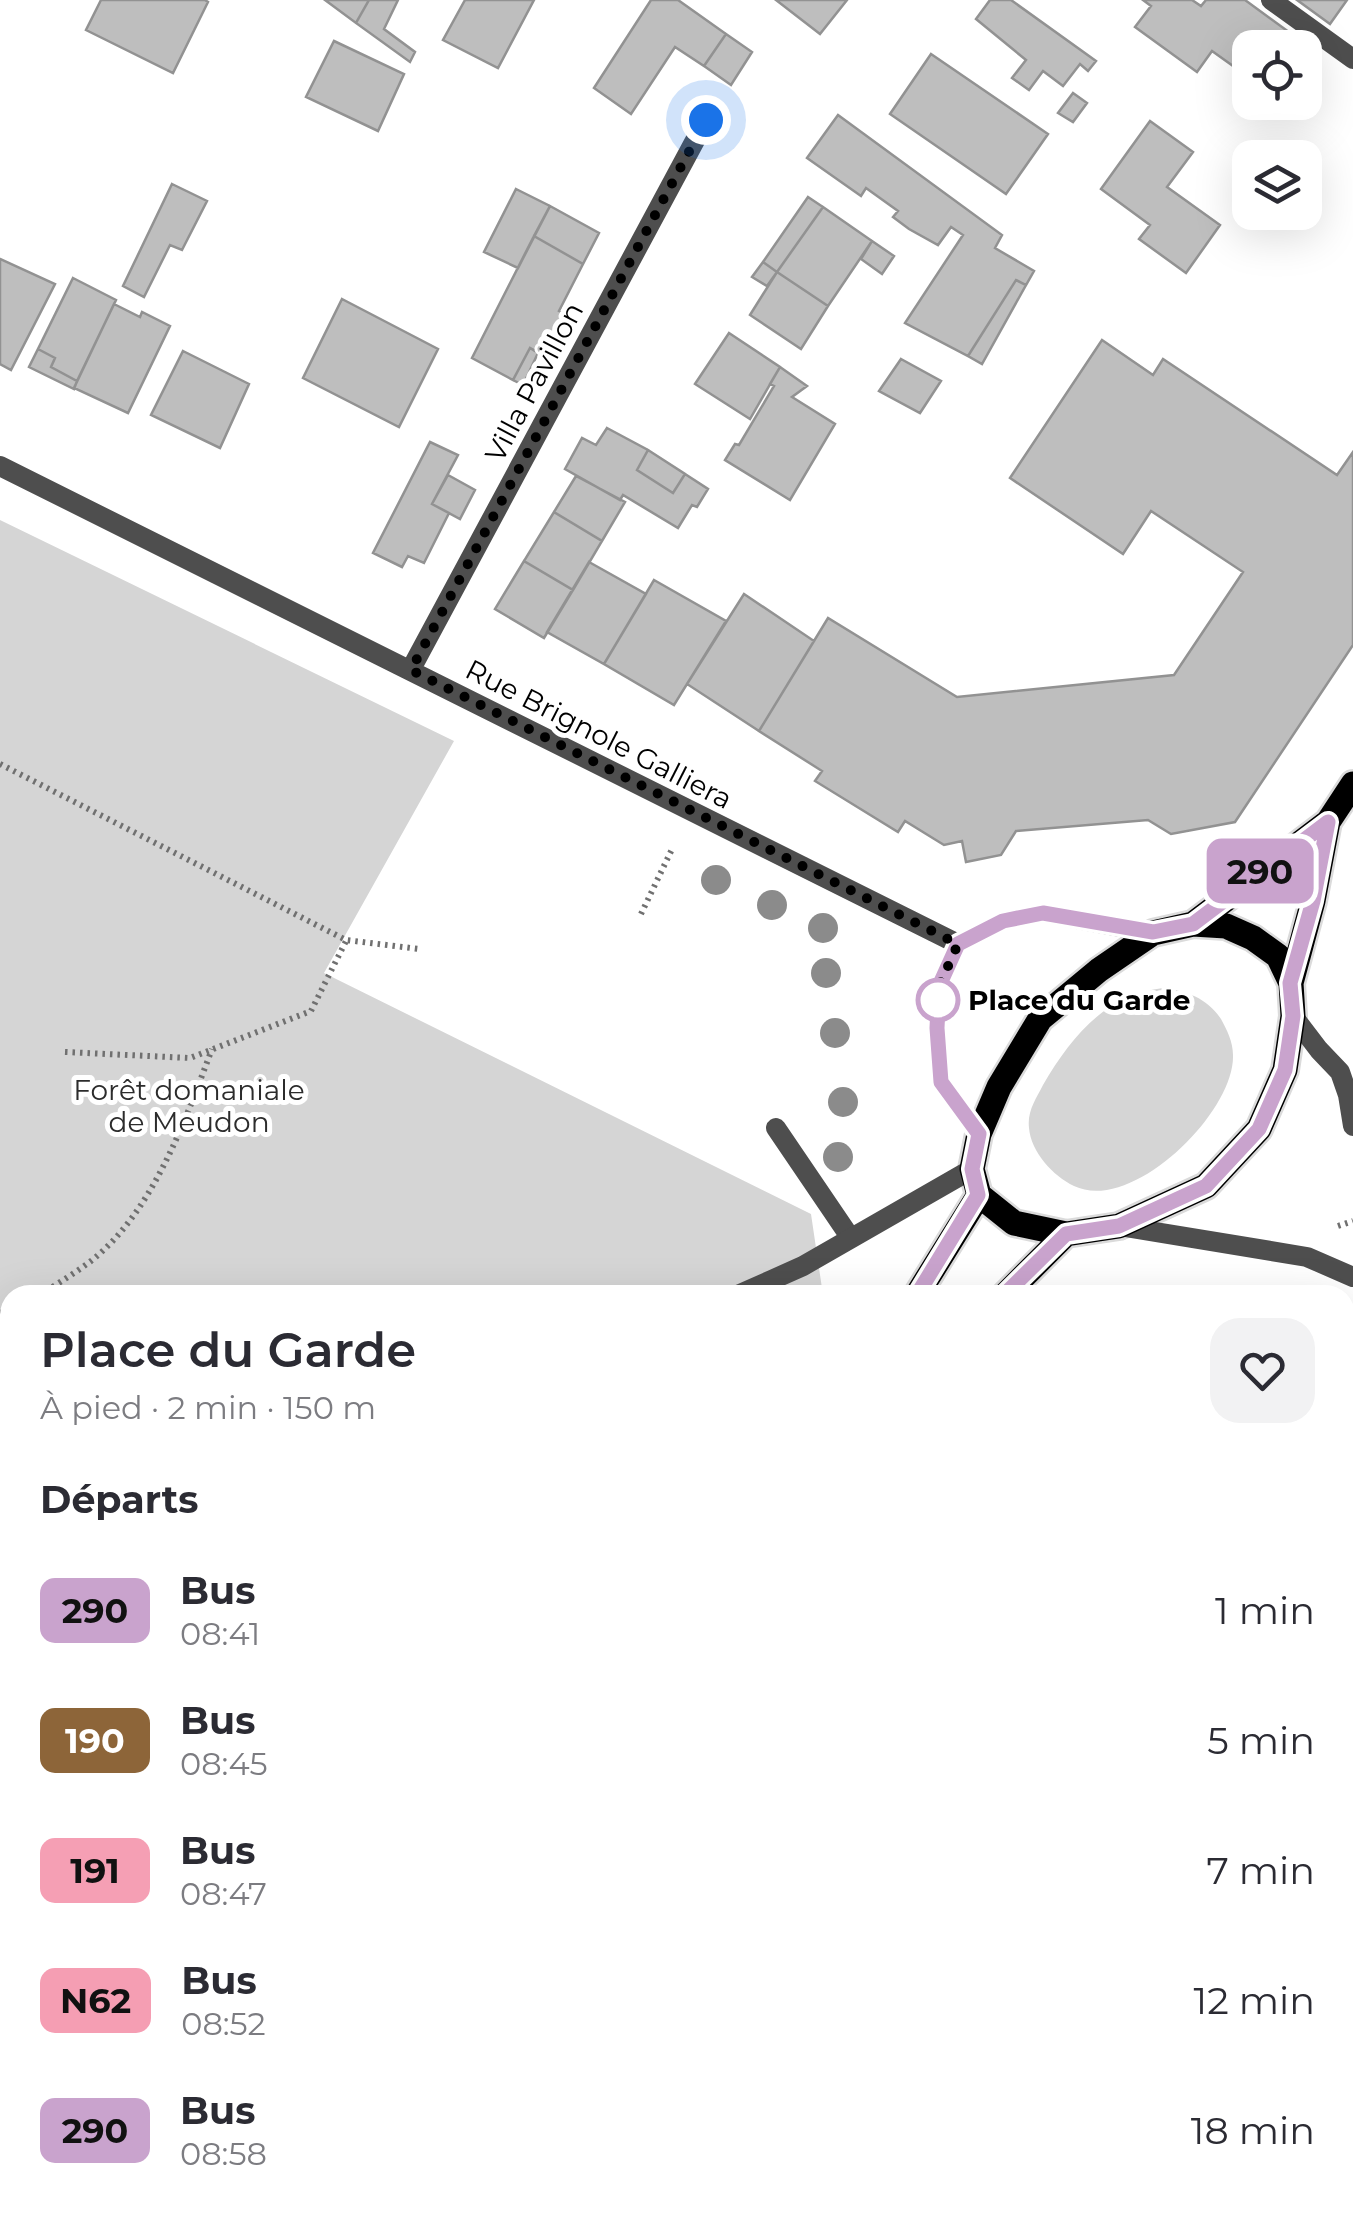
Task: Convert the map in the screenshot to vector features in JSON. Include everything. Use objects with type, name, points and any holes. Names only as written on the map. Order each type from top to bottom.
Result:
[{"type":"main road","points":[[1193,924],[1328,822],[1353,784]]},
{"type":"main road","points":[[1290,983],[1313,901],[1328,822]]},
{"type":"main road","points":[[1193,924],[1226,926],[1253,938],[1278,956],[1290,983],[1293,1016],[1285,1070],[1259,1129],[1206,1186],[1119,1226],[1066,1234],[1014,1223],[978,1195],[972,1169],[979,1134],[999,1087],[1040,1019],[1153,932],[1193,924]]},
{"type":"main road","points":[[923,1285],[978,1195]]},
{"type":"main road","points":[[1014,1285],[1066,1234]]},
{"type":"street","points":[[1271,0],[1353,59]]},
{"type":"street","name":"Villa Pavillon","points":[[411,670],[706,120]]},
{"type":"street","name":"Rue Brignole Galliera","points":[[0,466],[958,944]]},
{"type":"street","points":[[979,1134],[941,1082],[939,986],[958,944],[1003,921],[1043,913],[1153,932]]},
{"type":"street","points":[[1293,1016],[1340,1072],[1353,1126]]},
{"type":"street","points":[[776,1128],[850,1237]]},
{"type":"street","points":[[760,1285],[803,1266],[972,1169]]},
{"type":"street","points":[[1119,1226],[1307,1257],[1353,1277]]},
{"type":"path","points":[[0,764],[346,940],[419,949]]},
{"type":"path","points":[[641,914],[690,811]]},
{"type":"path","points":[[65,1052],[190,1058],[311,1011],[346,940]]},
{"type":"path","points":[[55,1285],[93,1260],[140,1208],[185,1121],[212,1050]]},
{"type":"path","points":[[1340,1224],[1353,1220]]},
{"type":"green space","name":"Forêt domaniale de Meudon","points":[[0,520],[454,741],[324,973],[811,1214],[822,1285],[0,1285]]},
{"type":"green space","points":[[1163,988],[1196,997],[1221,1019],[1233,1050],[1229,1078],[1199,1129],[1150,1172],[1124,1185],[1098,1191],[1074,1186],[1051,1170],[1034,1146],[1029,1122],[1033,1105],[1059,1059],[1089,1024],[1126,997]]},
{"type":"building","points":[[101,0],[208,2],[173,73],[86,30]]},
{"type":"building","points":[[325,0],[369,0],[356,23]]},
{"type":"building","points":[[369,0],[398,0],[384,29],[415,52],[410,62],[356,23]]},
{"type":"building","points":[[465,0],[534,0],[498,68],[443,40]]},
{"type":"building","points":[[651,0],[678,0],[726,34],[704,66],[675,47],[631,114],[594,88]]},
{"type":"building","points":[[776,0],[847,0],[820,34]]},
{"type":"building","points":[[990,0],[1011,0],[1096,61],[1088,71],[1080,64],[1063,86],[1043,71],[1029,90],[1012,78],[1026,60],[976,19]]},
{"type":"building","points":[[1143,0],[1192,0],[1201,6],[1206,0],[1245,0],[1286,30],[1232,30],[1232,65],[1212,51],[1197,72],[1135,27],[1151,6]]},
{"type":"building","points":[[1297,0],[1347,0],[1330,24]]},
{"type":"building","points":[[726,34],[752,52],[731,85],[704,66]]},
{"type":"building","points":[[334,41],[404,74],[378,131],[306,97]]},
{"type":"building","points":[[931,54],[1048,134],[1006,194],[890,114]]},
{"type":"building","points":[[1073,93],[1087,103],[1073,122],[1058,113]]},
{"type":"building","points":[[838,115],[1002,235],[995,248],[1034,271],[1026,285],[1016,280],[968,356],[905,323],[963,235],[951,227],[938,245],[893,217],[898,211],[866,188],[861,196],[807,158]]},
{"type":"building","points":[[1150,121],[1193,152],[1167,187],[1220,225],[1186,273],[1139,239],[1150,225],[1101,189]]},
{"type":"building","points":[[172,184],[207,201],[182,250],[170,245],[144,297],[123,286]]},
{"type":"building","points":[[516,189],[550,206],[518,268],[484,252]]},
{"type":"building","points":[[808,197],[823,207],[777,272],[763,262]]},
{"type":"building","points":[[550,206],[599,233],[583,264],[534,236]]},
{"type":"building","points":[[823,207],[872,241],[828,306],[777,272]]},
{"type":"building","points":[[534,236],[583,264],[559,311],[567,315],[547,357],[530,348],[513,380],[472,358]]},
{"type":"building","points":[[872,241],[894,256],[882,274],[861,259]]},
{"type":"building","points":[[0,259],[55,284],[11,370],[0,364]]},
{"type":"building","points":[[763,262],[777,272],[767,286],[752,277]]},
{"type":"building","points":[[777,272],[828,306],[801,349],[750,315]]},
{"type":"building","points":[[73,278],[116,300],[77,381],[51,367],[55,358],[38,349]]},
{"type":"building","points":[[1016,280],[1026,285],[982,364],[968,356]]},
{"type":"building","points":[[342,299],[438,349],[399,427],[303,378]]},
{"type":"building","points":[[114,304],[170,326],[128,413],[74,388]]},
{"type":"building","points":[[729,333],[780,367],[750,419],[695,384]]},
{"type":"building","points":[[1102,340],[1153,375],[1163,359],[1337,475],[1353,452],[1353,645],[1235,822],[1171,834],[1148,820],[1016,831],[1001,855],[966,862],[962,841],[944,845],[905,821],[898,832],[815,781],[822,771],[759,731],[828,618],[957,697],[1174,675],[1243,572],[1151,511],[1123,554],[1010,478]]},
{"type":"building","points":[[530,348],[538,353],[523,385],[513,380]]},
{"type":"building","points":[[38,349],[55,358],[51,367],[77,381],[74,389],[29,367]]},
{"type":"building","points":[[183,351],[249,384],[220,448],[151,415]]},
{"type":"building","points":[[901,359],[941,381],[920,413],[879,391]]},
{"type":"building","points":[[780,367],[807,386],[792,397],[835,424],[790,500],[725,460],[735,444],[739,445],[774,386],[770,384]]},
{"type":"building","points":[[607,428],[648,450],[637,470],[673,493],[685,474],[708,489],[678,528],[623,495],[620,500],[565,469],[582,438],[596,445]]},
{"type":"building","points":[[430,442],[458,455],[432,504],[449,513],[424,563],[408,556],[402,567],[373,553]]},
{"type":"building","points":[[648,450],[685,474],[673,493],[637,470]]},
{"type":"building","points":[[448,475],[475,490],[460,519],[432,504]]},
{"type":"building","points":[[576,476],[625,502],[602,541],[554,512]]},
{"type":"building","points":[[554,512],[602,541],[573,590],[524,561]]},
{"type":"building","points":[[524,561],[573,590],[544,638],[495,609]]},
{"type":"building","points":[[589,562],[646,594],[604,664],[547,632]]},
{"type":"building","points":[[654,580],[726,621],[674,705],[604,664]]},
{"type":"building","points":[[744,594],[814,641],[759,731],[687,684]]},
{"type":"bus line","name":"290","points":[[923,1285],[978,1195],[972,1169],[979,1134],[941,1082],[939,986],[958,944],[1003,921],[1043,913],[1153,932],[1193,924],[1328,822],[1313,901],[1290,983],[1293,1016],[1285,1070],[1259,1129],[1206,1186],[1119,1226],[1066,1234],[1014,1285]]},
{"type":"place","name":"Place du Garde","points":[[938,1000]]},
{"type":"route","points":[[706,120],[411,670],[958,944],[939,986],[938,1007],[938,1000]]}]
